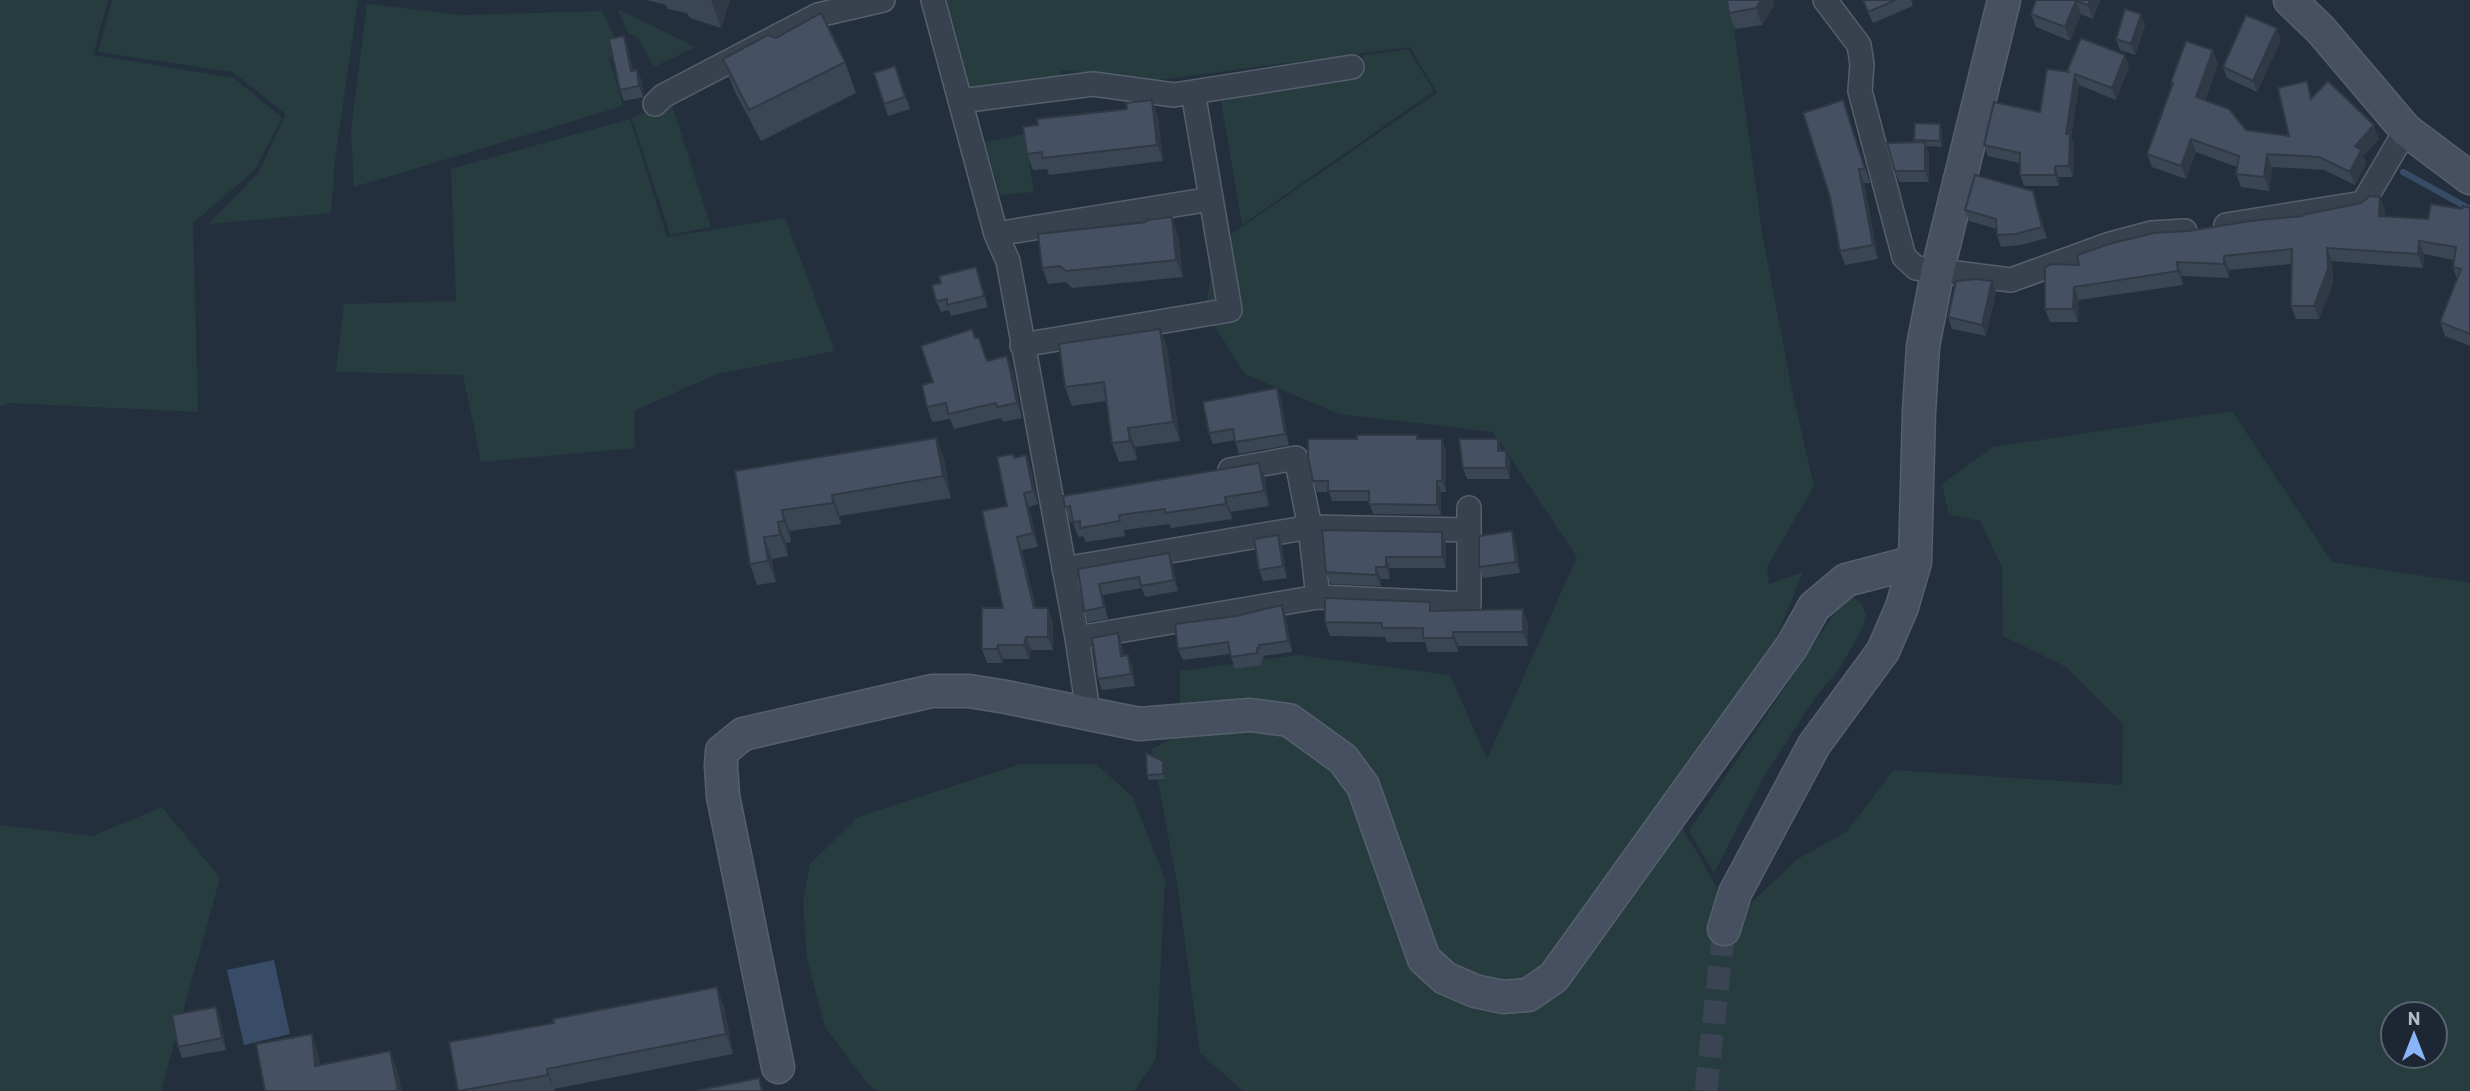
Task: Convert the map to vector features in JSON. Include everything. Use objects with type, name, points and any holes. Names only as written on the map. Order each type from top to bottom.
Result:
[{"type":"street","points":[[655,104],[663,96],[818,15],[883,0]]},
{"type":"street","points":[[933,0],[996,234],[1008,261],[1088,711]]},
{"type":"street","points":[[1825,0],[1859,45],[1862,64],[1860,91],[1904,257],[1916,268],[2011,280],[2110,244],[2151,233],[2191,231],[2363,203],[2406,130]]},
{"type":"street","points":[[1724,929],[1735,893],[1814,745],[1883,652],[1902,607],[1915,562],[1923,346],[1938,269],[2004,0]]},
{"type":"street","points":[[2290,0],[2321,30],[2406,130],[2470,178]]},
{"type":"street","points":[[961,101],[1093,84],[1174,95],[1352,67]]},
{"type":"street","points":[[1023,345],[1230,310],[1193,92]]},
{"type":"street","points":[[996,234],[1211,199]]},
{"type":"street","points":[[1214,472],[1296,458],[1310,527],[1318,597]]},
{"type":"street","points":[[1051,500],[1078,495]]},
{"type":"street","points":[[1064,569],[1310,527],[1469,519],[1469,604],[1318,597],[1077,638]]},
{"type":"street","points":[[778,1067],[723,796],[722,751],[743,734],[932,691],[969,691],[1088,711],[1139,723],[1250,715],[1289,720],[1343,759],[1363,786],[1424,959],[1445,978],[1475,991],[1503,997],[1528,995],[1554,977],[1792,646],[1814,607],[1846,580],[1915,562]]},
{"type":"green space","points":[[0,0],[108,0],[93,55],[234,78],[282,118],[255,170],[193,223],[198,412],[10,403],[0,406]]},
{"type":"green space","points":[[112,0],[358,0],[335,159],[331,213],[208,224],[259,172],[286,114],[233,72],[98,52]]},
{"type":"green space","points":[[943,0],[1730,0],[1763,239],[1794,400],[1814,486],[1767,567],[1769,584],[1803,572],[1773,646],[1664,798],[1704,864],[1733,920],[1796,860],[1846,832],[1894,770],[2122,785],[2123,724],[2066,667],[2003,636],[2002,567],[1980,521],[1949,515],[1942,484],[1993,447],[2232,411],[2332,562],[2470,583],[2470,1091],[1243,1091],[1200,1053],[1177,883],[1152,749],[1180,734],[1180,671],[1298,655],[1450,675],[1487,759],[1577,557],[1493,432],[1339,414],[1245,374],[1205,311],[1217,244],[1437,93],[1410,47],[1157,80],[1061,70],[1062,76],[966,90]]},
{"type":"green space","points":[[367,4],[462,15],[602,11],[622,52],[609,58],[623,106],[354,187],[351,130]]},
{"type":"green space","points":[[618,9],[696,47],[654,67],[638,38],[628,33]]},
{"type":"green space","points":[[1408,49],[1434,91],[1242,225],[1220,95],[1364,74],[1363,55]]},
{"type":"green space","points":[[671,102],[711,227],[670,235],[632,118]]},
{"type":"green space","points":[[630,119],[667,237],[785,218],[835,351],[717,374],[634,411],[635,448],[481,462],[463,375],[336,372],[344,304],[456,301],[451,169]]},
{"type":"green space","points":[[1024,134],[1034,192],[1000,195],[985,142]]},
{"type":"green space","points":[[1853,597],[1862,604],[1866,615],[1863,627],[1840,668],[1814,699],[1763,778],[1714,873],[1689,831],[1844,599]]},
{"type":"green space","points":[[1020,764],[1096,764],[1133,797],[1165,880],[1156,1059],[1134,1091],[877,1091],[865,1081],[825,1027],[807,959],[803,900],[810,864],[858,817]]},
{"type":"green space","points":[[162,807],[220,878],[161,1091],[0,1091],[0,825],[92,836]]},
{"type":"water","points":[[274,960],[290,1034],[244,1045],[227,970]]},
{"type":"building","points":[[1727,0],[1761,0],[1756,8],[1729,13]]},
{"type":"building","points":[[1863,0],[1896,0],[1868,12]]},
{"type":"building","points":[[2036,0],[2090,0],[2088,5],[2076,1],[2065,27],[2031,14]]},
{"type":"building","points":[[2125,9],[2141,14],[2131,44],[2116,39]]},
{"type":"building","points":[[821,13],[845,62],[749,110],[723,59],[768,35],[776,38]]},
{"type":"building","points":[[2246,15],[2277,28],[2253,81],[2223,67]]},
{"type":"building","points":[[624,36],[631,71],[637,70],[639,86],[620,90],[609,39]]},
{"type":"building","points":[[2081,38],[2125,55],[2112,88],[2075,74],[2066,134],[2070,134],[2069,166],[2055,166],[2055,175],[2020,175],[2020,153],[1984,145],[1994,102],[2040,112],[2047,69],[2070,72],[2067,71]]},
{"type":"building","points":[[2186,41],[2213,50],[2196,97],[2229,109],[2246,130],[2289,136],[2278,88],[2307,81],[2311,99],[2328,81],[2374,125],[2355,146],[2361,150],[2350,172],[2319,157],[2267,154],[2264,177],[2236,174],[2239,156],[2191,139],[2181,166],[2147,154]]},
{"type":"building","points":[[895,66],[905,97],[884,104],[874,73]]},
{"type":"building","points":[[1152,100],[1157,145],[1043,158],[1042,152],[1027,154],[1023,127],[1038,125],[1037,119],[1127,109],[1126,103]]},
{"type":"building","points":[[1843,100],[1865,169],[1859,169],[1873,245],[1840,251],[1830,197],[1803,113]]},
{"type":"building","points":[[1915,123],[1940,124],[1940,141],[1914,140]]},
{"type":"building","points":[[1925,142],[1925,171],[1895,171],[1887,143]]},
{"type":"building","points":[[1975,175],[2033,191],[2042,227],[2016,234],[1997,235],[1996,219],[1965,210]]},
{"type":"building","points":[[2370,196],[2380,197],[2379,216],[2428,219],[2431,204],[2470,208],[2470,334],[2440,322],[2461,269],[2453,267],[2456,247],[2419,241],[2418,254],[2327,248],[2328,269],[2314,306],[2291,306],[2292,249],[2224,256],[2224,264],[2177,262],[2178,271],[2074,287],[2073,309],[2045,309],[2045,267],[2052,264],[2079,265],[2077,255],[2154,233],[2302,216],[2361,203]]},
{"type":"building","points":[[1172,217],[1176,260],[1066,271],[1060,266],[1042,268],[1038,234]]},
{"type":"building","points":[[976,267],[984,296],[947,305],[947,299],[936,301],[932,285],[941,283],[939,276]]},
{"type":"building","points":[[1956,281],[1992,281],[1982,325],[1948,317]]},
{"type":"building","points":[[972,329],[975,338],[979,338],[987,361],[1007,356],[1017,403],[997,407],[996,403],[948,414],[946,403],[927,407],[922,385],[933,382],[921,346]]},
{"type":"building","points":[[1160,329],[1173,422],[1128,428],[1130,441],[1112,443],[1104,382],[1065,387],[1059,344]]},
{"type":"building","points":[[1277,388],[1285,434],[1235,442],[1233,429],[1209,433],[1203,402]]},
{"type":"building","points":[[1357,435],[1417,435],[1417,439],[1442,439],[1442,481],[1437,481],[1437,505],[1369,504],[1369,491],[1328,491],[1328,481],[1313,481],[1308,457],[1308,439],[1357,439]]},
{"type":"building","points":[[936,438],[943,476],[832,495],[833,503],[782,510],[784,521],[778,522],[780,535],[764,537],[768,561],[750,564],[735,471]]},
{"type":"building","points":[[1459,439],[1498,439],[1498,451],[1506,451],[1506,468],[1463,468]]},
{"type":"building","points":[[1013,454],[1014,458],[1026,455],[1033,491],[1024,493],[1033,533],[1017,537],[1034,608],[1048,608],[1048,637],[1026,637],[1024,645],[998,645],[997,649],[982,649],[982,608],[1003,608],[982,511],[1007,506],[997,457]]},
{"type":"building","points":[[1259,463],[1264,491],[1225,497],[1226,504],[1165,513],[1165,509],[1119,515],[1120,521],[1080,528],[1080,521],[1073,522],[1070,506],[1065,507],[1063,496]]},
{"type":"building","points":[[1322,530],[1442,532],[1442,557],[1386,557],[1386,567],[1376,567],[1376,575],[1326,572]]},
{"type":"building","points":[[1512,531],[1516,562],[1479,567],[1479,536]]},
{"type":"building","points":[[1278,535],[1283,566],[1259,570],[1254,539]]},
{"type":"building","points":[[1169,553],[1174,580],[1141,586],[1139,577],[1099,584],[1104,607],[1084,611],[1078,569]]},
{"type":"building","points":[[1325,598],[1430,602],[1430,611],[1523,609],[1523,632],[1453,632],[1453,638],[1423,638],[1423,628],[1382,628],[1382,623],[1325,622]]},
{"type":"building","points":[[1282,605],[1288,641],[1259,645],[1257,653],[1231,657],[1228,642],[1178,649],[1175,624],[1236,616]]},
{"type":"building","points":[[1118,633],[1121,656],[1128,655],[1131,674],[1098,679],[1092,638]]},
{"type":"building","points":[[1146,753],[1163,761],[1163,774],[1147,775]]},
{"type":"building","points":[[717,987],[726,1034],[547,1069],[548,1075],[458,1091],[449,1042],[554,1023],[553,1019]]},
{"type":"building","points":[[216,1007],[222,1038],[178,1047],[172,1015]]},
{"type":"building","points":[[312,1034],[315,1066],[390,1051],[398,1091],[265,1091],[256,1044]]},
{"type":"building","points":[[759,1078],[762,1091],[695,1091]]},
{"type":"waterway","points":[[2403,172],[2470,209]]},
{"type":"tunnel","points":[[1706,1091],[1724,929]]}]
